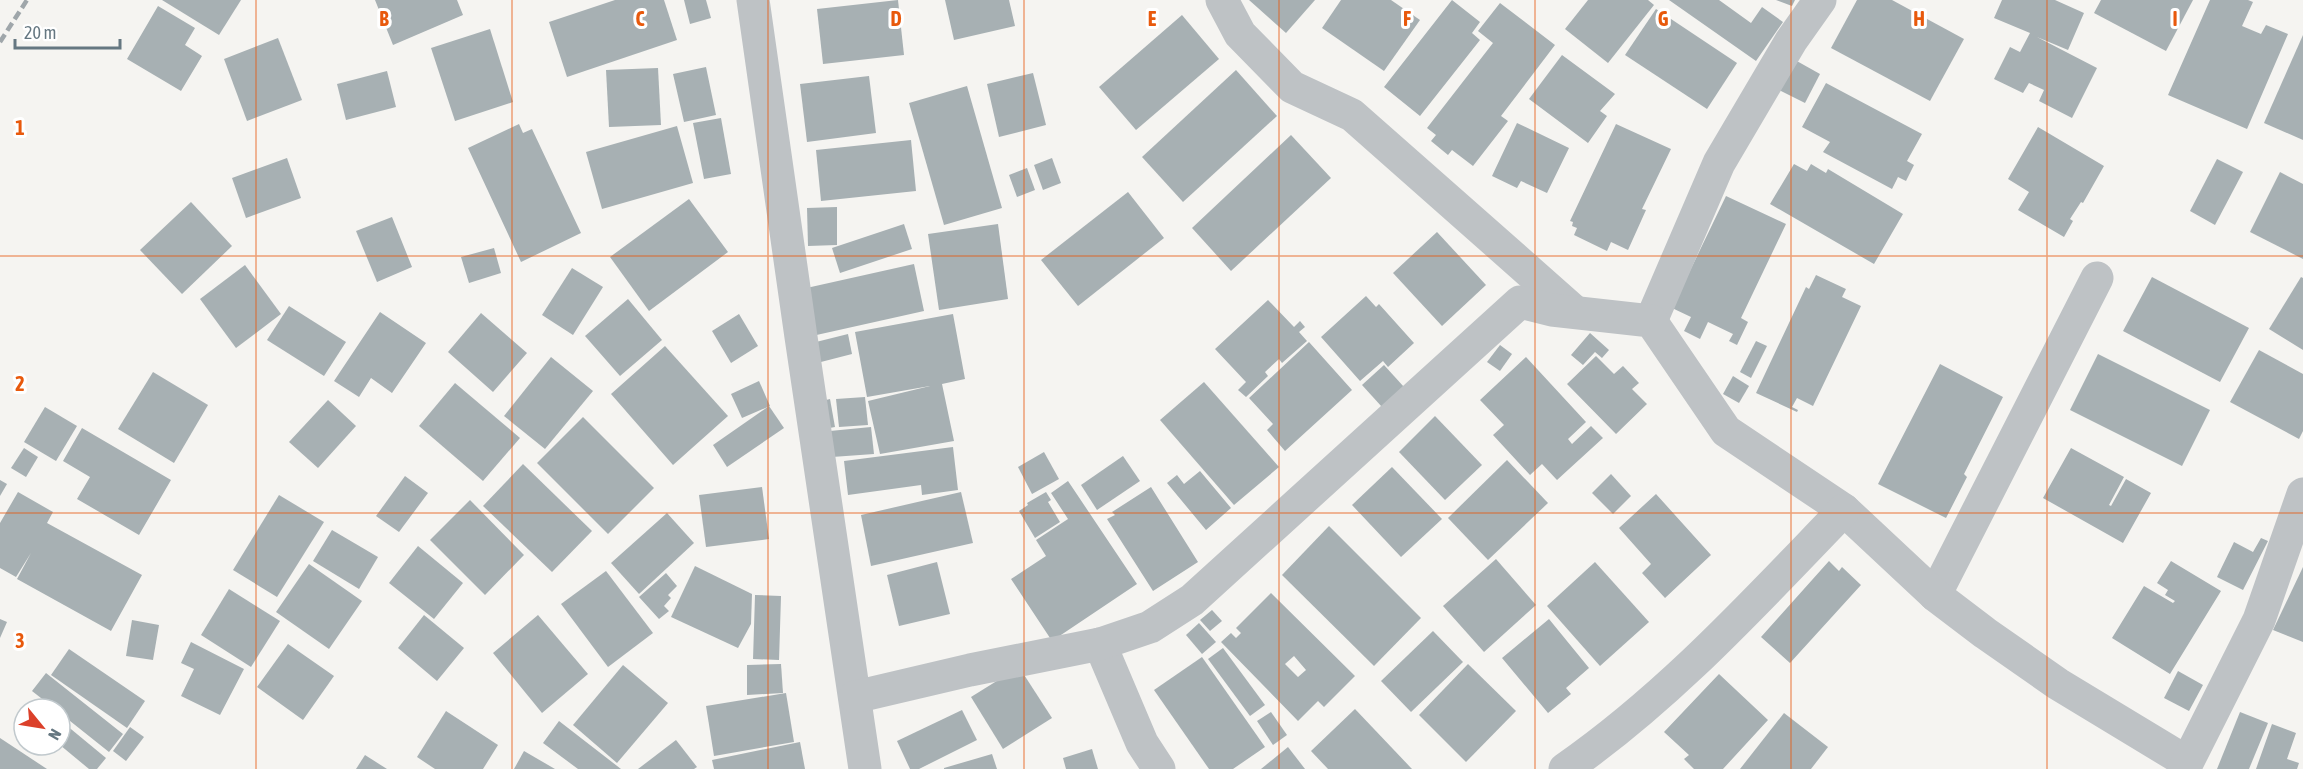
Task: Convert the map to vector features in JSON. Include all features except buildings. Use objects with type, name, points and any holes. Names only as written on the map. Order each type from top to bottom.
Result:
[{"type":"street","points":[[753,0],[865,769]]},
{"type":"street","points":[[1222,0],[1240,34],[1292,87],[1352,115],[1574,311]]},
{"type":"street","points":[[1651,321],[1719,163],[1791,41],[1820,0]]},
{"type":"street","points":[[1935,595],[2097,278]]},
{"type":"street","points":[[855,697],[970,670],[1100,644],[1150,627],[1191,600],[1520,302],[1552,310],[1651,321],[1726,431],[1844,510],[1935,595],[1985,633],[2058,684],[2186,765],[2259,620],[2303,494]]},
{"type":"street","points":[[1565,769],[1590,751],[1700,659],[1844,510]]},
{"type":"street","points":[[1100,644],[1142,744],[1159,769]]},
{"type":"railway","points":[[0,42],[27,0]]}]
